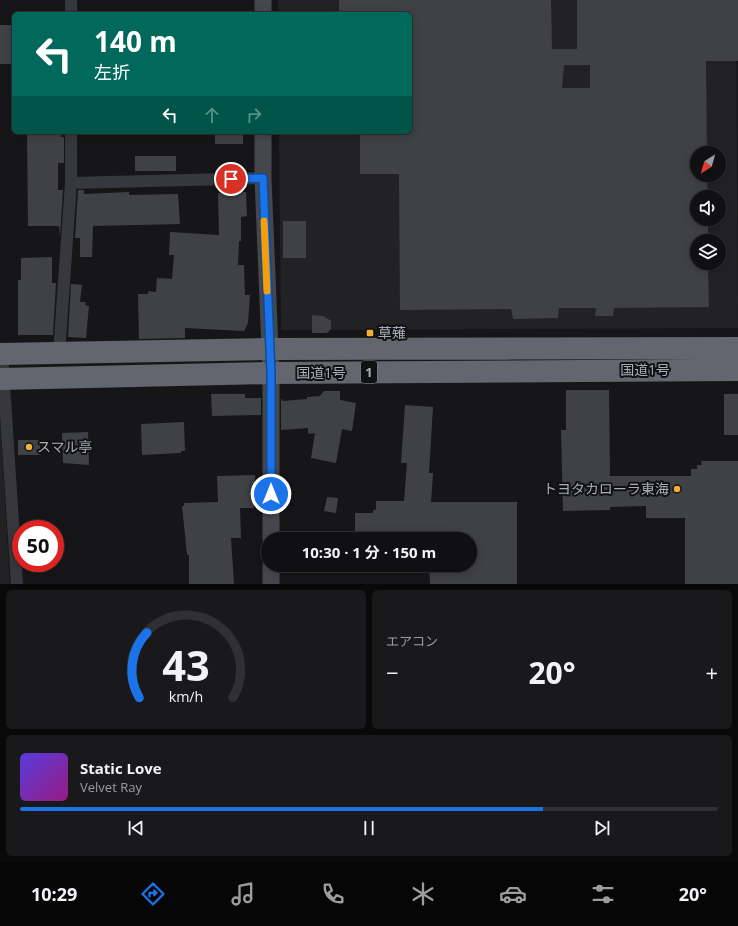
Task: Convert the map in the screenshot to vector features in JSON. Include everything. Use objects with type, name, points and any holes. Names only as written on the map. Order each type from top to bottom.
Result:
[{"type":"highway","name":"国道1号","points":[[1,354],[269,349],[738,348]]},
{"type":"highway","name":"国道1号","points":[[2,379],[271,373],[738,370]]},
{"type":"main road","points":[[263,0],[263,12]]},
{"type":"main road","points":[[263,134],[263,178],[271,373],[271,532]]},
{"type":"main road","points":[[271,572],[271,584]]},
{"type":"street","points":[[71,0],[71,12]]},
{"type":"street","points":[[59,353],[72,183],[71,134]]},
{"type":"street","points":[[72,183],[263,178]]},
{"type":"street","points":[[1,354],[17,584]]},
{"type":"shaded area","points":[[278,0],[736,0],[738,328],[281,330],[279,134],[412,134],[412,12],[278,12]]},
{"type":"shaded area","points":[[0,421],[10,584],[0,584]]},
{"type":"building","points":[[339,0],[551,0],[552,49],[577,49],[577,0],[738,0],[738,61],[706,61],[707,146],[690,146],[690,182],[707,182],[708,190],[690,190],[690,226],[708,226],[708,234],[690,234],[690,270],[708,270],[709,307],[614,308],[613,316],[595,316],[596,308],[559,308],[558,318],[513,319],[511,309],[400,310],[399,174],[360,174],[360,134],[412,134],[412,12],[339,12]],"holes":[[[564,65],[590,65],[590,88],[562,88]]]},
{"type":"building","points":[[0,25],[12,25],[12,64],[0,64]]},
{"type":"building","points":[[27,134],[61,134],[61,137],[64,137],[64,163],[58,163],[58,190],[63,190],[60,237],[59,226],[28,226]]},
{"type":"building","points":[[215,134],[243,134],[243,144],[215,144]]},
{"type":"building","points":[[135,156],[176,156],[176,171],[135,171]]},
{"type":"building","points":[[78,190],[84,190],[84,194],[129,192],[129,195],[178,194],[180,224],[93,226],[92,257],[80,257],[80,238],[75,238]]},
{"type":"building","points":[[246,192],[247,216],[241,217],[241,241],[239,241],[238,265],[244,265],[245,295],[250,295],[248,323],[244,331],[185,328],[185,338],[139,339],[138,294],[148,294],[148,291],[156,292],[157,278],[172,279],[174,255],[169,255],[170,232],[219,235],[218,193]]},
{"type":"building","points":[[283,221],[306,221],[306,258],[283,258]]},
{"type":"building","points":[[52,257],[52,283],[56,283],[53,335],[18,335],[18,280],[21,280],[21,258]]},
{"type":"building","points":[[71,284],[82,285],[80,302],[86,302],[85,305],[89,306],[86,338],[68,337]]},
{"type":"building","points":[[312,315],[324,316],[331,321],[331,329],[327,333],[312,333]]},
{"type":"building","points":[[566,390],[609,390],[610,476],[691,476],[691,469],[697,469],[697,465],[702,465],[701,461],[738,461],[738,584],[685,584],[685,518],[646,518],[646,506],[610,507],[610,510],[563,511],[561,430],[566,430]]},
{"type":"building","points":[[324,391],[340,391],[340,400],[356,403],[352,431],[342,429],[336,463],[311,458],[315,433],[308,434],[308,428],[281,430],[281,398],[283,401],[307,399],[307,397],[320,396]]},
{"type":"building","points":[[211,394],[245,394],[245,398],[261,398],[261,415],[212,416]]},
{"type":"building","points":[[724,394],[738,394],[738,435],[724,435]]},
{"type":"building","points":[[405,405],[433,407],[429,473],[433,473],[431,502],[517,502],[517,584],[430,584],[429,572],[477,572],[477,532],[355,532],[355,513],[373,513],[373,510],[376,510],[376,501],[404,501],[407,463],[401,463]]},
{"type":"building","points":[[184,422],[185,451],[181,451],[181,453],[142,455],[141,424]]},
{"type":"building","points":[[88,432],[89,465],[63,463],[62,433]]},
{"type":"building","name":"スマル亭","points":[[18,440],[40,440],[40,455],[18,455]]},
{"type":"building","points":[[255,475],[255,488],[253,488],[254,508],[240,508],[241,538],[231,538],[234,584],[189,584],[189,555],[187,555],[182,506],[184,506],[184,503],[218,502],[217,476]]},
{"type":"building","points":[[327,497],[338,498],[336,513],[324,511]]},
{"type":"slow traffic","points":[[264,221],[267,291]]},
{"type":"place","name":"草薙","points":[[370,333]]},
{"type":"place","name":"スマル亭","points":[[29,447]]},
{"type":"place","name":"トヨタカローラ東海","points":[[677,489]]},
{"type":"route","points":[[231,179],[263,178],[271,373],[271,494]]}]
